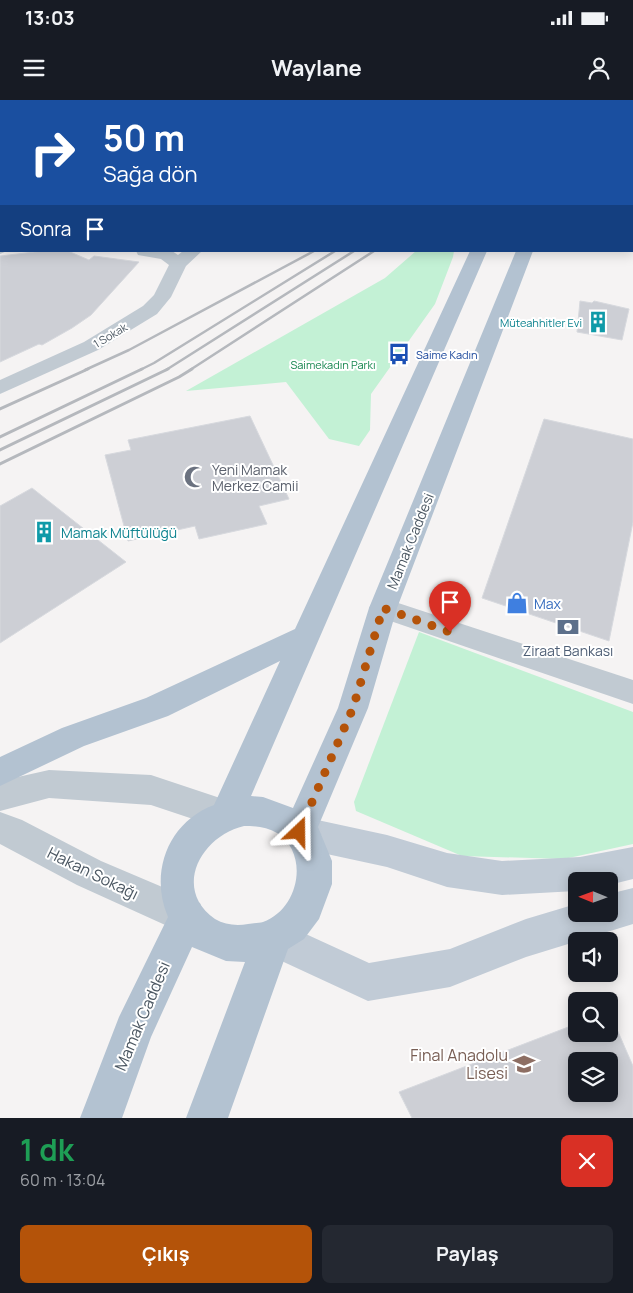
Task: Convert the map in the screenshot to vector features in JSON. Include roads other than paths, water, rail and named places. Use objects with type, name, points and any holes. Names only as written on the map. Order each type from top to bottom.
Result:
[{"type":"main road","points":[[226,815],[479,252]]},
{"type":"main road","name":"Mamak Caddesi","points":[[299,832],[353,708],[383,608],[525,252]]},
{"type":"main road","points":[[0,772],[73,737],[157,707],[307,636]]},
{"type":"main road","points":[[244,811],[263,812],[281,818],[299,832],[311,848],[316,868],[314,888],[307,908],[292,926],[273,938],[249,944],[229,944],[214,939],[199,929],[187,916],[179,898],[177,877],[182,857],[192,839],[208,825],[226,815],[244,811]]},
{"type":"main road","name":"Mamak Caddesi","points":[[101,1118],[133,1031],[187,916]]},
{"type":"main road","points":[[207,1118],[273,938]]},
{"type":"street","points":[[150,252],[186,257]]},
{"type":"street","name":"1 Sokak","points":[[0,388],[91,346],[150,310],[162,297],[186,257]]},
{"type":"street","points":[[383,608],[633,692]]},
{"type":"street","points":[[0,796],[49,784],[151,790],[226,815]]},
{"type":"street","name":"Hakan Sokağı","points":[[0,828],[10,831],[89,872],[187,916]]},
{"type":"street","points":[[299,832],[387,851],[447,870],[502,878],[580,874],[633,863]]},
{"type":"street","points":[[618,910],[633,906]]},
{"type":"street","points":[[273,938],[368,982],[450,968],[526,938],[578,922]]},
{"type":"railway","points":[[85,370],[129,350],[312,252]]},
{"type":"railway","points":[[142,369],[333,252]]},
{"type":"railway","points":[[166,370],[352,252]]},
{"type":"railway","points":[[190,370],[372,252]]},
{"type":"railway","points":[[0,409],[88,369]]},
{"type":"railway","points":[[0,437],[142,369]]},
{"type":"railway","points":[[0,464],[192,369]]},
{"type":"railway","points":[[0,450],[166,370]]},
{"type":"place","name":"Müteahhitler Evi","points":[[598,322]]},
{"type":"place","name":"Saime Kadın","points":[[399,354]]},
{"type":"place","name":"Yeni Mamak Merkez Camii","points":[[195,477]]},
{"type":"place","name":"Mamak Müftülüğü","points":[[44,532]]},
{"type":"place","name":"Max","points":[[517,603]]},
{"type":"place","name":"Ziraat Bankası","points":[[568,627]]},
{"type":"place","name":"Final Anadolu Lisesi","points":[[524,1064]]},
{"type":"park label","name":"Saimekadın Parkı","points":[[333,364]]}]
